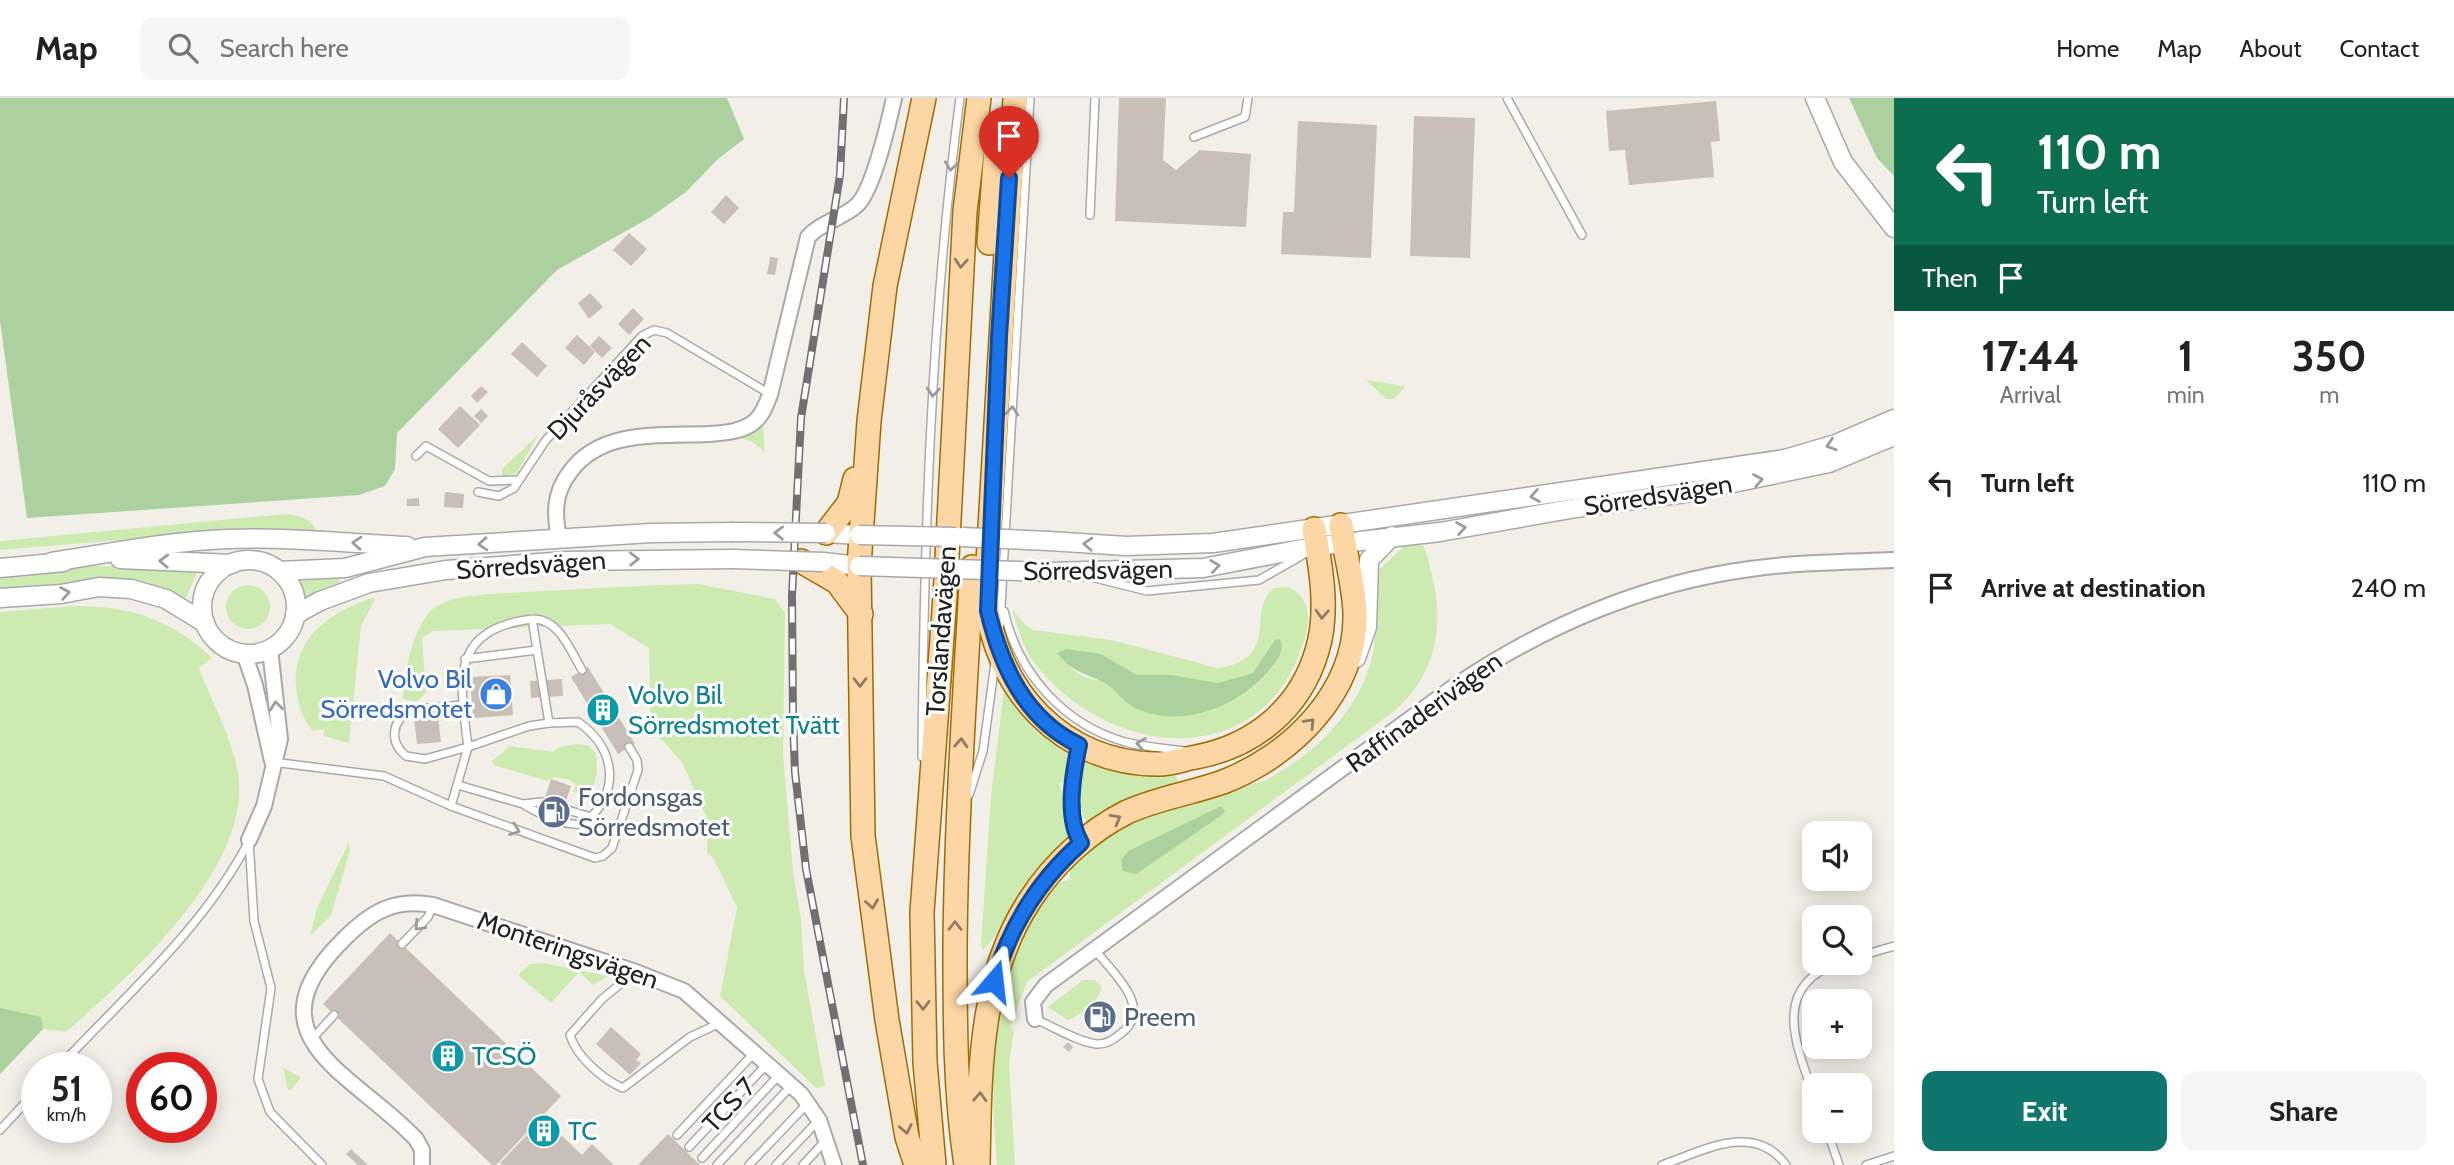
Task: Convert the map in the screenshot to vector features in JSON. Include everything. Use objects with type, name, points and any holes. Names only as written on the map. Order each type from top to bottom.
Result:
[{"type":"main road","points":[[916,1165],[907,1137],[887,1020],[863,836],[859,535],[880,318],[893,235],[924,98]]},
{"type":"main road","name":"Torslandavägen","points":[[934,1165],[925,1062],[922,912],[945,597],[963,238],[979,98]]},
{"type":"main road","name":"Torslandavägen","points":[[966,1165],[961,1131],[955,1009],[956,836],[1000,98]]},
{"type":"main road","points":[[1014,98],[986,596],[997,648],[1008,675],[1030,706],[1056,731],[1079,745],[1128,762],[1161,764],[1209,755],[1236,746],[1261,731],[1289,705],[1305,682],[1318,649],[1324,609],[1316,538]]},
{"type":"main road","points":[[826,533],[849,503],[869,421]]},
{"type":"main road","points":[[978,1165],[982,1047],[988,1009],[1002,952],[1031,898],[1059,864],[1081,843],[1128,812],[1224,782],[1257,766],[1291,743],[1317,717],[1342,674],[1355,615],[1342,534]]},
{"type":"main road","points":[[801,561],[837,582],[861,614]]},
{"type":"street","name":"Djuråsvägen","points":[[559,538],[555,511],[562,483],[579,459],[594,449],[629,438],[726,433],[741,429],[758,417],[770,395],[808,237],[816,228],[860,203],[876,162],[894,98]]},
{"type":"street","points":[[1815,98],[1843,162],[1894,228]]},
{"type":"street","name":"Sörredsvägen","points":[[0,568],[154,545],[269,538],[425,547],[559,538],[732,532],[826,533],[1126,546],[1316,538],[1785,459],[1836,444],[1894,418]]},
{"type":"street","name":"Sörredsvägen","points":[[1342,534],[1440,532],[1783,475],[1829,463],[1894,436]]},
{"type":"street","points":[[1342,674],[1355,661],[1367,627],[1370,560],[1393,535]]},
{"type":"street","name":"Sörredsvägen","points":[[270,649],[286,635],[295,615],[320,601],[369,583],[446,570],[566,561],[732,559],[1048,572],[1203,568],[1316,538]]},
{"type":"street","name":"Sörredsvägen","points":[[52,562],[118,559],[232,564],[256,561],[279,571],[345,568],[425,547]]},
{"type":"street","name":"Raffinaderivägen","points":[[1035,1019],[1036,996],[1095,950],[1455,687],[1515,648],[1557,625],[1626,600],[1710,576],[1751,568],[1894,560]]},
{"type":"street","points":[[205,623],[202,603],[208,584],[220,570],[232,564]]},
{"type":"street","points":[[279,571],[294,593],[295,615]]},
{"type":"street","points":[[0,598],[61,594],[99,587],[131,589],[166,599],[205,623],[217,641],[244,653],[270,649],[280,739],[272,761],[266,799],[249,840]]},
{"type":"street","points":[[244,653],[256,685],[272,761]]},
{"type":"street","name":"Monteringsvägen","points":[[310,1040],[306,1033],[304,1006],[310,981],[322,961],[371,914],[404,902],[433,905],[636,971],[684,991],[756,1051],[808,1103],[827,1140],[832,1164]]},
{"type":"street","points":[[310,1040],[319,1053],[416,1139],[422,1150],[422,1165]]},
{"type":"lane","points":[[922,764],[929,456],[948,194],[960,98]]},
{"type":"lane","points":[[956,836],[983,751],[1003,606],[1030,98]]},
{"type":"lane","points":[[1090,215],[1095,98]]},
{"type":"lane","points":[[1194,137],[1245,117],[1248,98]]},
{"type":"lane","points":[[1507,98],[1582,235]]},
{"type":"lane","name":"Djuråsvägen","points":[[519,480],[533,456],[584,397],[642,336],[654,330],[667,332],[770,395]]},
{"type":"lane","points":[[416,456],[426,446],[489,481],[519,480]]},
{"type":"lane","points":[[478,492],[499,496],[514,488],[519,480]]},
{"type":"lane","points":[[1003,606],[1013,643],[1030,674],[1066,712],[1097,731],[1126,742],[1209,755]]},
{"type":"lane","points":[[532,619],[549,723]]},
{"type":"lane","points":[[451,806],[468,747],[461,673],[465,659],[489,632],[502,623],[532,619],[549,622],[561,634],[582,670]]},
{"type":"lane","points":[[465,659],[537,649]]},
{"type":"lane","points":[[458,785],[523,804],[541,802],[590,817],[603,803],[608,791],[610,764],[607,754],[594,736],[578,722],[549,723],[520,729],[425,759],[406,756],[395,743],[395,728],[404,714],[411,710],[462,705]]},
{"type":"lane","points":[[1079,745],[1073,788],[1076,835],[1081,843]]},
{"type":"lane","points":[[272,761],[384,776],[451,806],[589,857],[600,858],[615,843],[638,770],[637,760],[629,747]]},
{"type":"lane","points":[[922,778],[922,912]]},
{"type":"lane","points":[[73,1052],[196,922],[230,875],[249,840]]},
{"type":"lane","points":[[249,840],[254,921],[271,988],[258,1079],[270,1112],[322,1165]]},
{"type":"lane","points":[[402,944],[428,917],[433,905]]},
{"type":"lane","points":[[1872,952],[1894,946]]},
{"type":"lane","points":[[1035,1019],[1094,1044],[1107,1044],[1130,1026],[1136,1016],[1134,1003],[1095,950]]},
{"type":"lane","points":[[636,971],[602,999],[570,1035],[573,1048],[611,1083],[623,1088],[690,1037],[721,1022]]},
{"type":"lane","points":[[1806,1073],[1798,1052],[1792,1020],[1794,1004],[1815,975]]},
{"type":"lane","points":[[310,1040],[334,1015]]},
{"type":"lane","points":[[677,1135],[756,1051]]},
{"type":"lane","name":"TCS 7","points":[[690,1147],[768,1063]]},
{"type":"lane","points":[[702,1158],[780,1074]]},
{"type":"lane","points":[[717,1165],[792,1085]]},
{"type":"lane","points":[[749,1165],[808,1103]]},
{"type":"lane","points":[[0,1130],[21,1107]]},
{"type":"lane","points":[[776,1165],[819,1120]]},
{"type":"lane","points":[[803,1165],[827,1140]]},
{"type":"lane","points":[[1662,1165],[1728,1142],[1758,1142],[1777,1153],[1786,1165]]},
{"type":"lane","points":[[1831,1143],[1839,1165]]},
{"type":"lane","points":[[1866,1165],[1894,1156]]},
{"type":"green space","points":[[0,98],[727,98],[744,139],[718,159],[686,192],[649,218],[557,270],[397,433],[395,469],[385,486],[359,495],[27,518],[0,321]]},
{"type":"green space","points":[[1849,98],[1894,98],[1894,176],[1877,158]]},
{"type":"green space","points":[[1366,380],[1405,387],[1394,399],[1386,399]]},
{"type":"green space","points":[[763,425],[765,452],[751,441],[741,438]]},
{"type":"green space","points":[[538,435],[517,473],[502,477],[502,469]]},
{"type":"green space","points":[[286,514],[304,519],[312,524],[317,532],[206,533],[0,550],[0,541]]},
{"type":"green space","points":[[1416,541],[1422,545],[1435,588],[1437,628],[1434,646],[1420,681],[1393,712],[1027,982],[1010,1028],[1014,1030],[1009,1064],[1015,1165],[997,1165],[993,1098],[996,1031],[1001,998],[1010,966],[1023,936],[1049,893],[1061,882],[1070,879],[1070,866],[1103,838],[1133,821],[1266,780],[1320,742],[1349,708],[1369,668],[1376,627],[1379,570],[1403,547]],"holes":[[[1221,806],[1222,815],[1201,830],[1121,860],[1128,851]]]},
{"type":"green space","points":[[91,566],[199,568],[186,598],[141,585],[118,583],[71,583],[0,589],[0,574]]},
{"type":"green space","points":[[338,577],[340,582],[297,600],[292,582]]},
{"type":"green space","points":[[698,584],[775,599],[785,613],[783,754],[804,970],[825,1086],[816,1088],[720,996],[737,908],[714,859],[707,852],[708,821],[682,762],[651,728],[649,648],[610,624],[433,631],[422,638],[426,693],[416,702],[403,699],[405,676],[416,635],[429,613],[446,602],[468,596],[493,594]]},
{"type":"green space","points":[[248,585],[263,592],[270,607],[263,622],[248,629],[233,622],[226,607],[233,592]]},
{"type":"green space","points":[[1289,587],[1296,591],[1307,608],[1308,615],[1305,637],[1285,682],[1256,714],[1220,732],[1181,738],[1139,733],[1099,717],[1062,692],[1031,658],[1013,614],[1013,609],[1022,622],[1033,630],[1111,640],[1218,668],[1238,663],[1250,655],[1256,645],[1262,609],[1274,588]],"holes":[[[1278,639],[1281,641],[1272,668],[1251,689],[1206,712],[1181,715],[1156,713],[1142,708],[1103,682],[1082,675],[1060,657],[1101,654],[1137,675],[1172,675],[1218,683],[1253,673]]]},
{"type":"green space","points":[[376,597],[361,626],[349,743],[323,736],[325,729],[313,731],[299,704],[296,686],[301,653],[309,639],[331,618],[345,609]]},
{"type":"green space","points":[[72,606],[112,608],[148,617],[181,633],[212,658],[199,668],[234,755],[238,804],[228,841],[209,879],[183,915],[123,980],[66,1032],[43,1029],[41,1018],[0,1008],[0,612]]},
{"type":"green space","points":[[1280,639],[1281,651],[1259,682],[1228,703],[1191,715],[1153,714],[1135,708],[1106,684],[1073,668],[1057,653],[1066,649],[1101,654],[1137,675],[1172,675],[1218,683],[1253,673],[1275,640]]},
{"type":"green space","points":[[1004,690],[1024,716],[1068,750],[1066,780],[1059,784],[1066,800],[1068,840],[1024,892],[1001,929],[983,950],[981,945],[991,796]]},
{"type":"green space","points":[[587,745],[596,753],[597,773],[591,797],[573,792],[576,785],[570,780],[554,777],[548,781],[493,765],[492,761],[510,746],[553,752],[559,747]]},
{"type":"green space","points":[[1086,758],[1128,773],[1175,774],[1178,782],[1137,798],[1088,824],[1082,811],[1080,791],[1081,771]]},
{"type":"green space","points":[[1221,806],[1225,811],[1222,815],[1136,874],[1123,871],[1121,860],[1128,851]]},
{"type":"green space","points":[[349,842],[350,851],[331,915],[310,936],[317,908]]},
{"type":"green space","points":[[543,963],[608,976],[593,985],[579,972],[551,1003],[518,975],[530,964]]},
{"type":"green space","points":[[1083,980],[1095,980],[1102,988],[1097,998],[1084,1011],[1068,1020],[1048,1007]]},
{"type":"green space","points":[[0,1008],[41,1017],[43,1029],[0,1074]]},
{"type":"green space","points":[[283,1068],[301,1077],[291,1090],[288,1090]]},
{"type":"building","points":[[1119,98],[1166,98],[1163,160],[1176,170],[1200,150],[1251,154],[1246,227],[1115,221]]},
{"type":"building","points":[[1716,101],[1720,141],[1711,142],[1714,177],[1629,185],[1625,150],[1609,151],[1606,111]]},
{"type":"building","points":[[1414,116],[1475,118],[1470,258],[1410,256]]},
{"type":"building","points":[[1298,121],[1377,125],[1371,258],[1281,254],[1283,212],[1294,212]]},
{"type":"building","points":[[726,195],[739,208],[724,224],[711,212]]},
{"type":"building","points":[[629,233],[647,249],[631,266],[613,250]]},
{"type":"building","points":[[770,257],[778,258],[775,275],[767,274]]},
{"type":"building","points":[[590,293],[603,307],[589,319],[578,303]]},
{"type":"building","points":[[633,308],[644,319],[629,335],[618,324]]},
{"type":"building","points":[[577,335],[595,352],[584,365],[565,348]]},
{"type":"building","points":[[599,336],[612,348],[602,358],[590,346]]},
{"type":"building","points":[[522,342],[547,366],[537,377],[511,354]]},
{"type":"building","points":[[481,386],[488,392],[477,403],[471,396]]},
{"type":"building","points":[[460,406],[480,425],[458,448],[438,429]]},
{"type":"building","points":[[481,409],[488,416],[481,423],[474,416]]},
{"type":"building","points":[[445,492],[464,494],[463,508],[444,507]]},
{"type":"building","points":[[419,498],[419,506],[407,506],[407,499]]},
{"type":"building","name":"Volvo Bil Sörredsmotet Tvätt","points":[[588,667],[635,744],[618,754],[571,677]]},
{"type":"building","points":[[510,675],[513,715],[473,718],[470,677]]},
{"type":"building","points":[[562,679],[563,696],[531,698],[530,681]]},
{"type":"building","points":[[438,716],[441,742],[417,744],[414,718]]},
{"type":"building","points":[[551,779],[571,786],[559,823],[539,817]]},
{"type":"building","name":"TCSÖ","points":[[390,933],[561,1096],[496,1165],[492,1165],[323,1004]]},
{"type":"building","points":[[1103,1010],[1106,1013],[1097,1023],[1094,1020]]},
{"type":"building","points":[[611,1027],[641,1054],[636,1060],[641,1063],[630,1075],[596,1044]]},
{"type":"building","points":[[1068,1042],[1073,1047],[1069,1052],[1063,1047]]},
{"type":"building","name":"TC","points":[[543,1118],[582,1155],[592,1144],[614,1165],[502,1165],[500,1163]]},
{"type":"building","name":"TC","points":[[668,1134],[700,1165],[638,1165]]},
{"type":"building","points":[[351,1149],[368,1165],[358,1165],[346,1154]]},
{"type":"railway","points":[[844,98],[840,175],[801,418],[792,596],[793,719],[795,772],[806,869],[863,1165]]},
{"type":"place","name":"Volvo Bil Sörredsmotet","points":[[496,694]]},
{"type":"place","name":"Volvo Bil Sörredsmotet Tvätt","points":[[603,710]]},
{"type":"place","name":"Fordonsgas Sörredsmotet","points":[[554,812]]},
{"type":"place","name":"Preem","points":[[1100,1017]]},
{"type":"place","name":"TCSÖ","points":[[448,1056]]},
{"type":"place","name":"TC","points":[[544,1131]]},
{"type":"route","points":[[994,981],[1002,952],[1031,898],[1046,878],[1081,843],[1076,835],[1073,788],[1079,745],[1044,721],[1008,675],[997,648],[986,596],[1009,178]]}]
